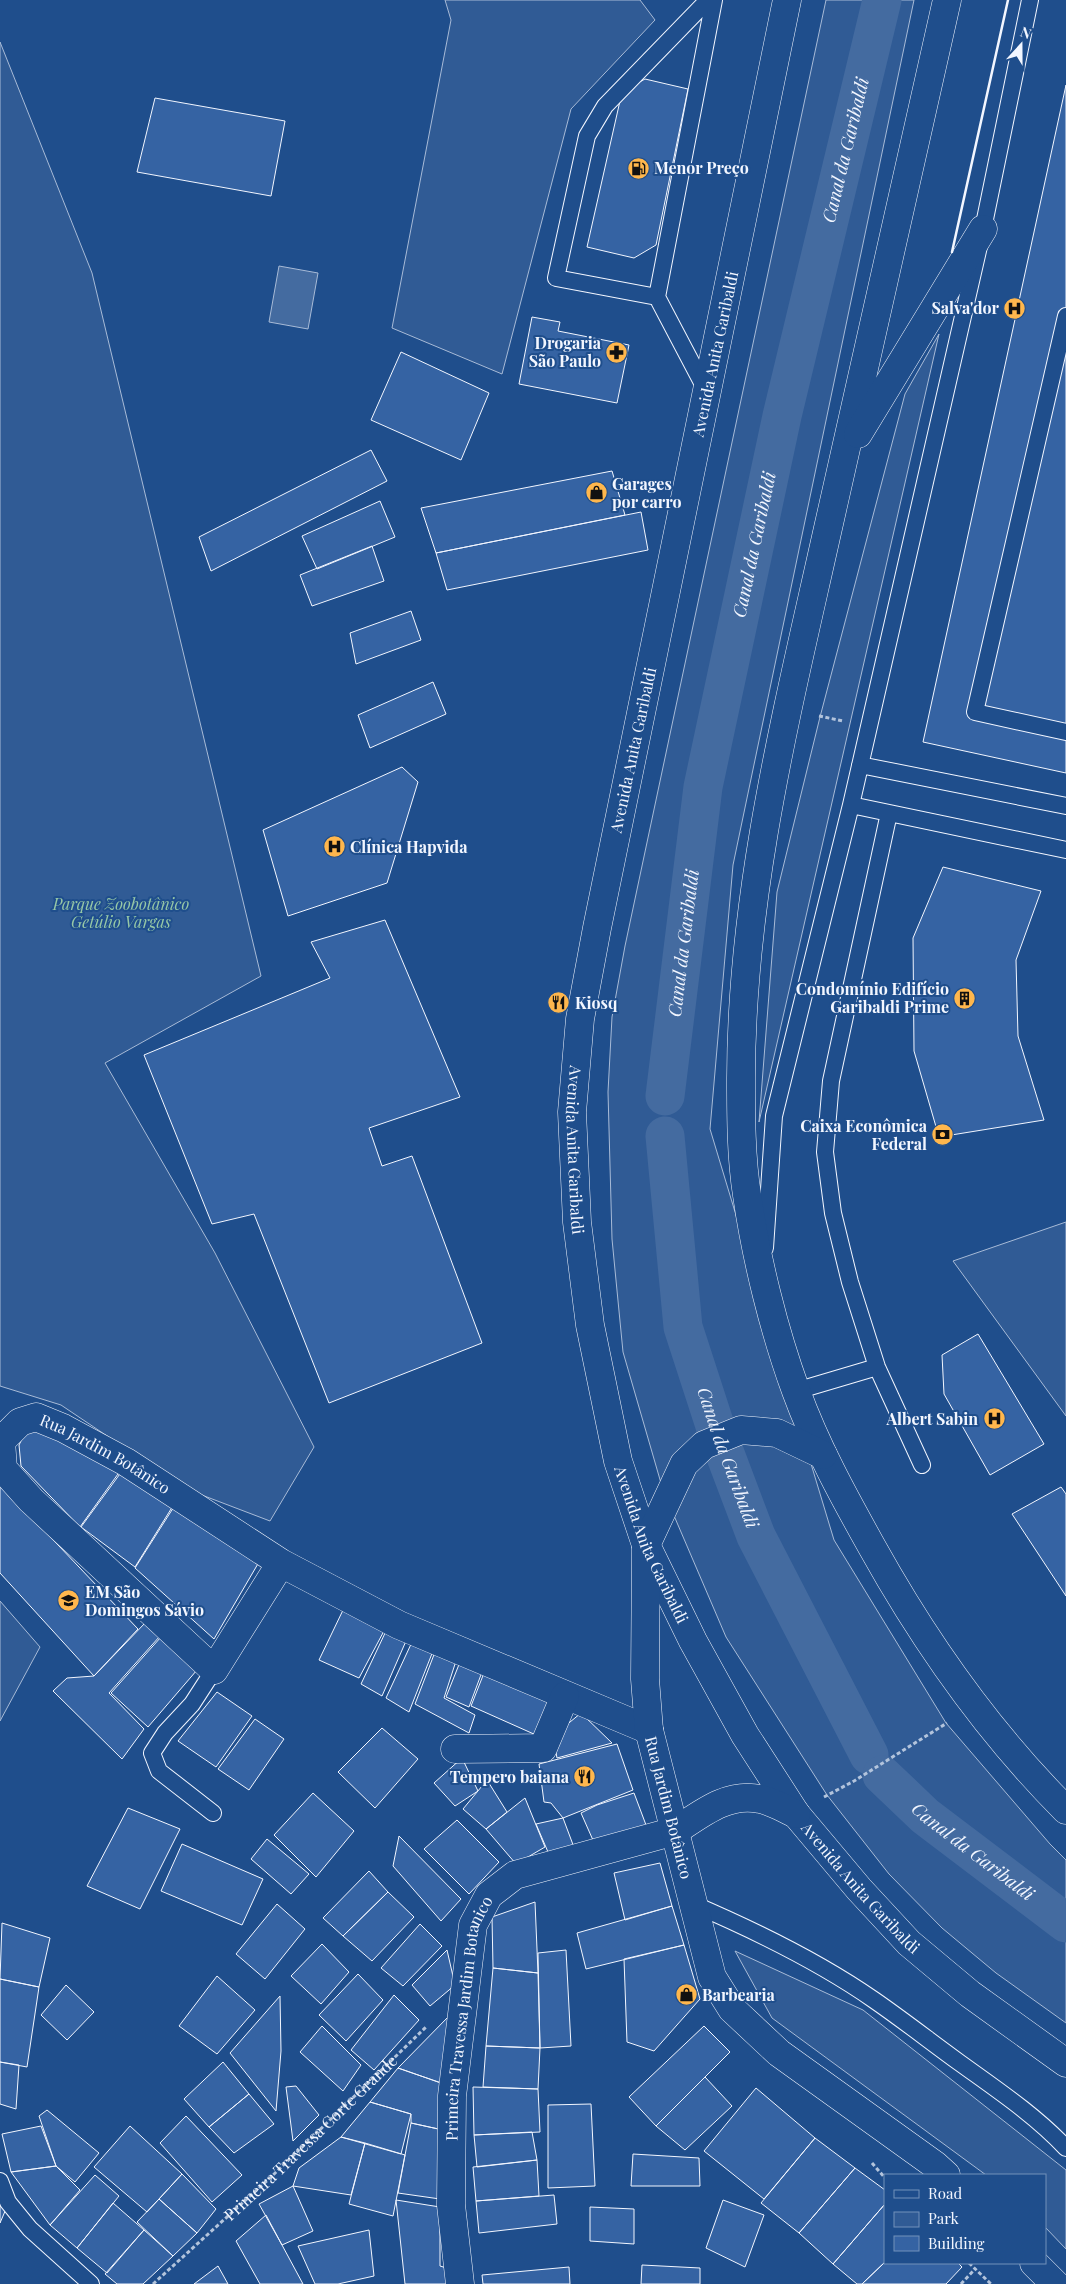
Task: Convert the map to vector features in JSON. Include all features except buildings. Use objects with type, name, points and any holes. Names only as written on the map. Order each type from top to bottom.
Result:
[{"type":"main road","name":"Avenida Anita Garibaldi","points":[[788,0],[596,928],[580,1019],[572,1112],[577,1222],[590,1325],[618,1461],[646,1544],[693,1641],[745,1735],[796,1814],[858,1889],[909,1943],[970,1994],[1066,2063]]},
{"type":"main road","points":[[947,0],[787,710],[753,890],[745,964],[741,1041],[741,1115],[747,1194],[763,1275],[796,1391],[823,1455],[887,1574],[974,1707],[1029,1774],[1066,1810]]},
{"type":"main road","points":[[845,455],[983,229]]},
{"type":"main road","name":"Rua Jardim Botânico","points":[[214,1670],[31,1500],[4,1469],[1,1441],[20,1422],[36,1417],[63,1428],[126,1462],[281,1563],[398,1625],[649,1730],[712,1977],[732,2009],[779,2053],[945,2174]]},
{"type":"main road","points":[[649,1730],[644,1671],[646,1544],[684,1464],[704,1446],[741,1430],[777,1433],[823,1455]]},
{"type":"main road","points":[[214,1670],[281,1563]]},
{"type":"main road","points":[[455,1749],[543,1748],[565,1696]]},
{"type":"main road","name":"Primeira Travessa Jardim Botanico","points":[[460,2284],[451,2204],[452,2096],[473,1926],[489,1895],[515,1875],[675,1831],[719,1803],[738,1797],[760,1799],[796,1814]]},
{"type":"main road","points":[[1035,2264],[1055,2284]]},
{"type":"lane","points":[[657,297],[556,278],[587,136],[605,106],[708,0]]},
{"type":"lane","points":[[707,392],[657,297],[714,0]]},
{"type":"lane","points":[[763,1275],[774,1116],[851,805],[983,229],[1030,0]]},
{"type":"lane","points":[[1066,316],[975,712],[1066,732]]},
{"type":"lane","points":[[860,765],[1066,806]]},
{"type":"lane","points":[[851,805],[1066,850]]},
{"type":"lane","points":[[889,813],[831,1081],[825,1152],[833,1213],[850,1282],[877,1367],[922,1465]]},
{"type":"lane","points":[[796,1391],[877,1367]]},
{"type":"lane","points":[[214,1670],[192,1704],[165,1733],[152,1753],[158,1771],[214,1813]]},
{"type":"lane","points":[[693,1904],[760,1934],[873,1999],[987,2083],[1053,2134],[1066,2148]]},
{"type":"lane","points":[[0,2181],[8,2202],[30,2229],[91,2284]]},
{"type":"path","points":[[787,710],[868,725]]},
{"type":"path","points":[[854,1781],[974,1707]]},
{"type":"path","name":"Primeira Travessa Corte Grande","points":[[153,2284],[270,2178],[466,1989]]},
{"type":"path","points":[[970,2264],[992,2284]]},
{"type":"path","points":[[961,2284],[975,2269]]},
{"type":"green space","points":[[445,0],[640,0],[655,20],[571,109],[502,374],[392,328],[451,20]]},
{"type":"green space","points":[[826,0],[914,0],[733,865],[710,1129],[834,1540],[946,1723],[1066,1860],[1066,2023],[996,1973],[942,1928],[889,1874],[827,1795],[726,1637],[663,1490],[623,1352],[612,1239],[608,1092],[612,1017],[625,946]]},
{"type":"green space","name":"Parque Zoobotânico Getúlio Vargas","points":[[0,42],[92,273],[261,976],[105,1063],[215,1253],[314,1447],[270,1521],[186,1489],[61,1405],[0,1386]]},
{"type":"green space","points":[[939,334],[759,1122],[777,892],[820,717],[905,394]]},
{"type":"green space","points":[[1066,1222],[1066,1416],[953,1261]]},
{"type":"green space","points":[[0,1601],[40,1647],[0,1721]]},
{"type":"green space","points":[[735,1951],[863,2010],[1066,2170],[1066,2249],[1046,2228],[1046,2174],[985,2174],[772,2018]]},
{"type":"shaded area","points":[[279,266],[318,273],[308,329],[269,322]]},
{"type":"waterway","name":"Canal da Garibaldi","points":[[665,1096],[703,787],[782,416],[882,0]]},
{"type":"waterway","name":"Canal da Garibaldi","points":[[665,1136],[683,1327],[719,1438],[756,1536],[869,1755]]},
{"type":"waterway","name":"Canal da Garibaldi","points":[[882,1775],[925,1816],[1066,1923]]},
{"type":"wall","points":[[952,252],[1008,0]]},
{"type":"place","name":"Menor Preço","points":[[638,168]]},
{"type":"place","name":"Salva'dor","points":[[1015,308]]},
{"type":"place","name":"Drogaria São Paulo","points":[[617,352]]},
{"type":"place","name":"Garages por carro","points":[[596,493]]},
{"type":"place","name":"Clínica Hapvida","points":[[334,847]]},
{"type":"place","name":"Condomínio Edifício Garibaldi Prime","points":[[965,998]]},
{"type":"place","name":"Kiosq","points":[[559,1003]]},
{"type":"place","name":"Caixa Econômica Federal","points":[[943,1135]]},
{"type":"place","name":"Albert Sabin","points":[[994,1419]]},
{"type":"place","name":"EM São Domingos Sávio","points":[[69,1601]]},
{"type":"place","name":"Tempero baiana","points":[[585,1777]]},
{"type":"place","name":"Barbearia","points":[[686,1995]]}]
